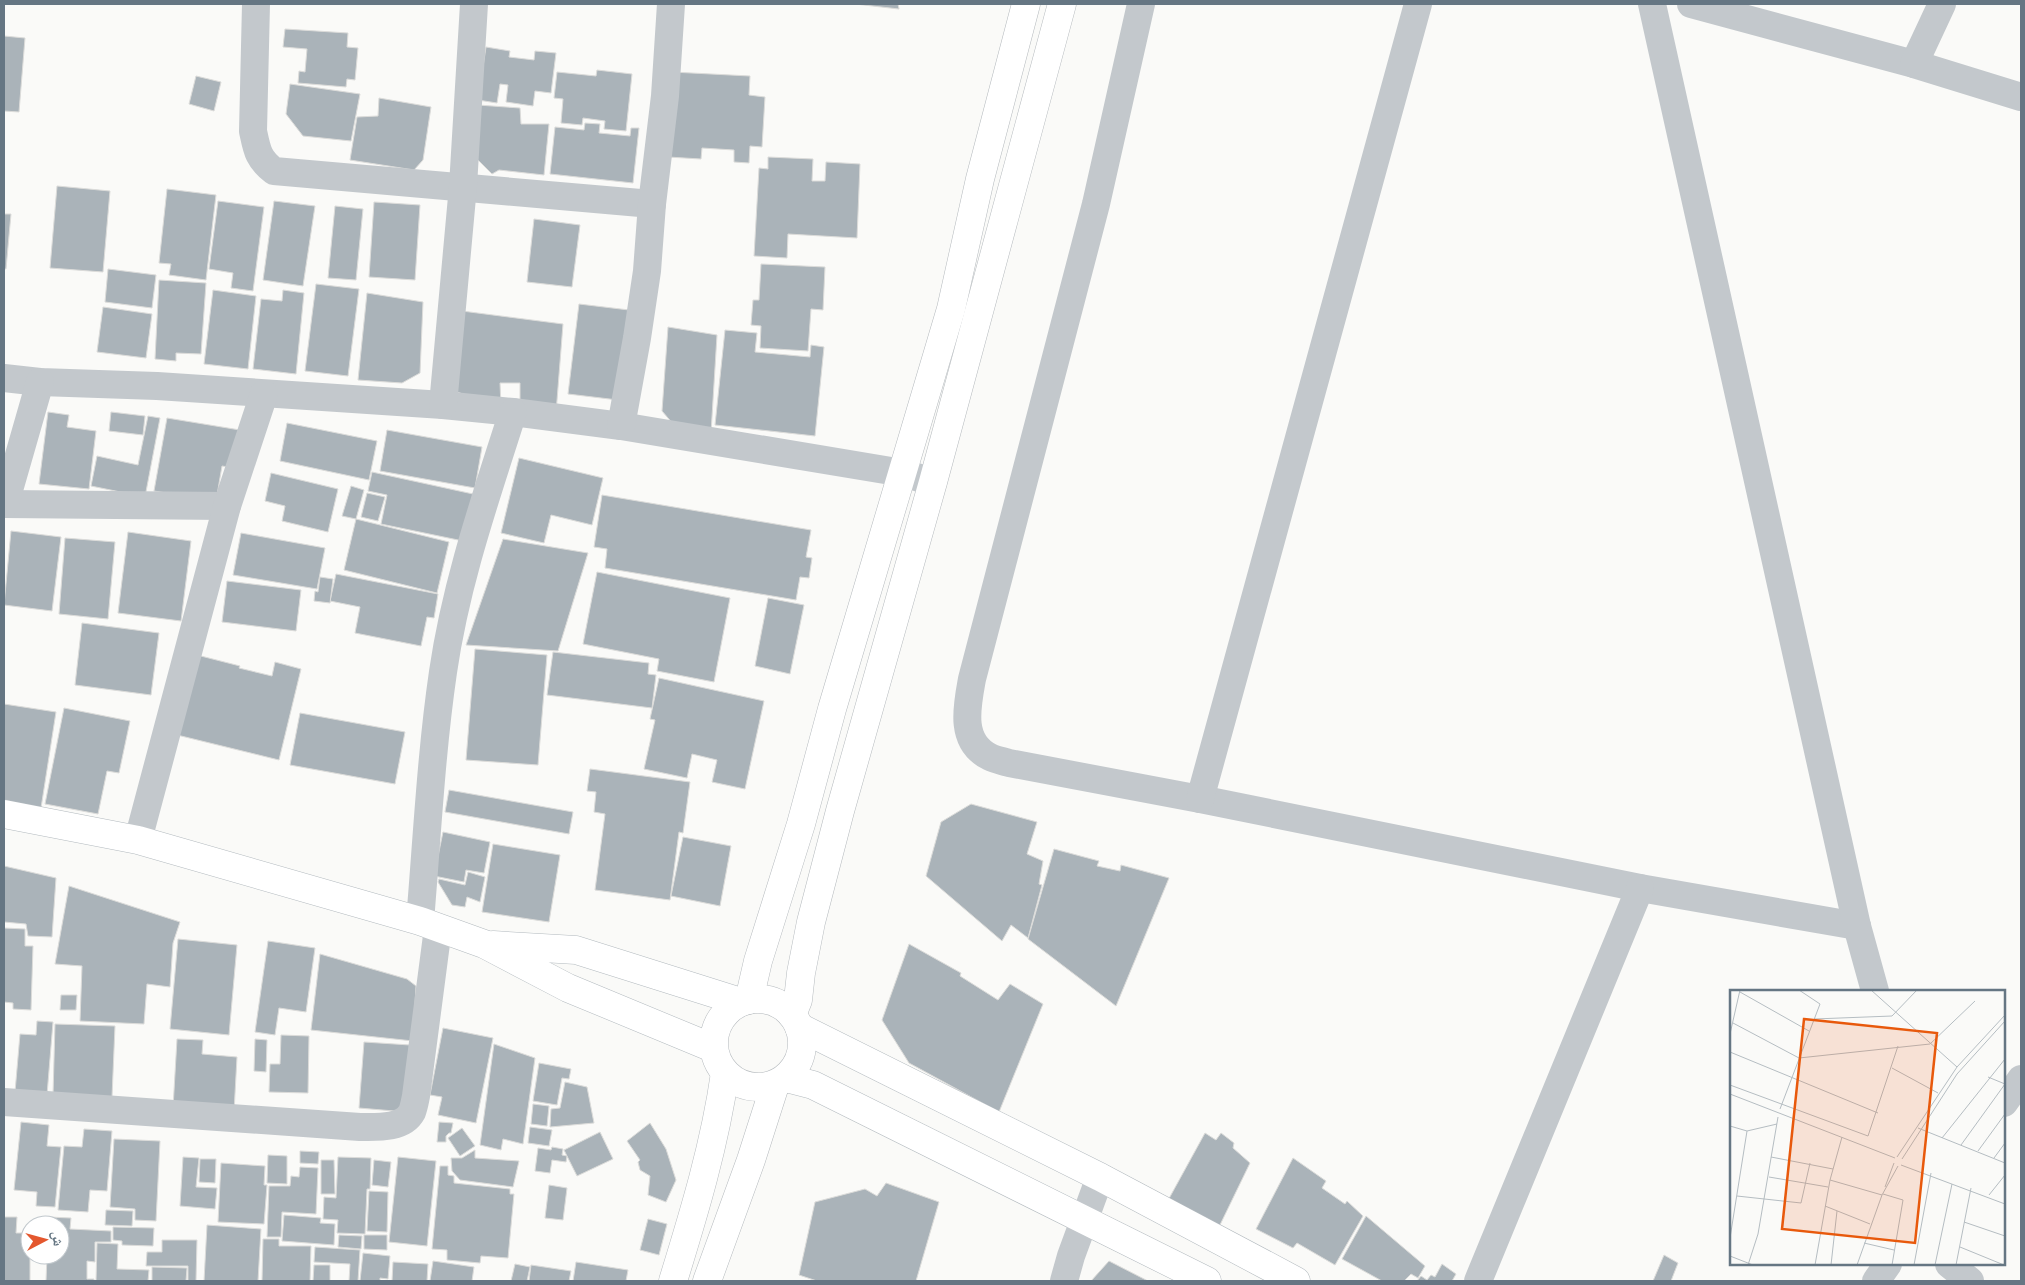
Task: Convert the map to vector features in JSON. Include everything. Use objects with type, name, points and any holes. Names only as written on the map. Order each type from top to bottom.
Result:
[{"type":"main road","points":[[745,1001],[801,824],[832,709],[951,308],[980,179],[1026,4]]},
{"type":"main road","points":[[1062,4],[933,482],[835,828],[811,922],[801,973],[796,1021],[802,1040],[801,1054],[796,1067],[781,1081],[762,1088],[748,1087],[735,1082],[717,1062],[713,1048],[714,1033],[720,1020],[729,1009],[755,998],[769,1000],[782,1005],[796,1021],[1100,1177],[1296,1281]]},
{"type":"main road","points":[[4,814],[138,840],[429,925],[484,944],[568,988],[713,1048]]},
{"type":"main road","points":[[484,944],[576,950],[745,1001]]},
{"type":"main road","points":[[674,1281],[713,1143],[720,1113],[725,1073]]},
{"type":"main road","points":[[781,1081],[813,1085],[1207,1281]]},
{"type":"main road","points":[[706,1281],[781,1081]]},
{"type":"street","points":[[256,4],[253,131],[257,152],[264,163],[274,171],[289,174],[463,186],[652,204]]},
{"type":"street","points":[[443,405],[463,186],[474,4]]},
{"type":"street","points":[[621,426],[647,271],[652,204],[665,96],[671,4]]},
{"type":"street","points":[[1141,4],[1096,204],[972,679],[966,718],[969,735],[979,750],[990,757],[1009,763],[1200,799],[1640,888],[1857,926]]},
{"type":"street","points":[[1200,799],[1418,4]]},
{"type":"street","points":[[1652,4],[1857,926],[1874,990]]},
{"type":"street","points":[[1691,4],[1914,64],[2021,97]]},
{"type":"street","points":[[1914,64],[1942,4]]},
{"type":"street","points":[[4,378],[40,382],[157,386],[443,405],[513,412],[621,426],[903,474],[933,482]]},
{"type":"street","points":[[40,382],[4,504],[227,506]]},
{"type":"street","points":[[138,840],[227,506],[264,394]]},
{"type":"street","points":[[4,1102],[360,1127],[379,1127],[403,1121],[412,1112],[416,1096],[429,925],[433,764],[443,672],[457,600],[476,526],[513,412]]},
{"type":"street","points":[[1478,1281],[1640,888]]},
{"type":"street","points":[[2005,1102],[2021,1080]]},
{"type":"street","points":[[1064,1281],[1071,1256],[1100,1177]]},
{"type":"street","points":[[1876,1281],[1887,1265]]},
{"type":"street","points":[[1950,1265],[1970,1281]]},
{"type":"building","points":[[855,4],[898,4],[899,9]]},
{"type":"building","points":[[285,29],[348,33],[347,47],[358,48],[355,80],[347,79],[346,87],[298,83],[299,71],[305,72],[307,49],[283,47]]},
{"type":"building","points":[[4,36],[25,38],[19,112],[4,111]]},
{"type":"building","points":[[486,47],[510,51],[509,57],[534,60],[535,51],[556,53],[551,93],[535,91],[533,106],[506,102],[508,85],[500,84],[497,103],[478,100]]},
{"type":"building","points":[[597,70],[632,74],[626,131],[604,129],[605,121],[583,118],[582,125],[561,123],[563,99],[554,98],[557,72],[596,76]]},
{"type":"building","points":[[672,72],[750,76],[749,95],[765,97],[762,147],[750,146],[749,163],[734,162],[734,150],[702,148],[701,159],[668,157]]},
{"type":"building","points":[[196,76],[221,82],[214,111],[189,104]]},
{"type":"building","points":[[290,84],[360,94],[351,141],[303,136],[286,114]]},
{"type":"building","points":[[379,98],[431,107],[423,160],[414,170],[350,160],[357,117],[378,116]]},
{"type":"building","points":[[478,105],[520,108],[521,124],[549,124],[544,175],[499,170],[492,174],[472,154]]},
{"type":"building","points":[[585,123],[600,124],[599,133],[630,136],[631,128],[639,128],[633,183],[550,174],[555,127],[584,130]]},
{"type":"building","points":[[768,157],[813,159],[812,181],[825,181],[826,162],[860,164],[857,238],[788,234],[787,258],[754,256],[759,168],[768,169]]},
{"type":"building","points":[[57,186],[110,191],[103,272],[50,268]]},
{"type":"building","points":[[167,189],[216,195],[206,280],[169,275],[171,264],[159,263]]},
{"type":"building","points":[[218,201],[264,207],[253,291],[231,288],[233,273],[209,269]]},
{"type":"building","points":[[274,201],[315,206],[303,286],[263,280]]},
{"type":"building","points":[[374,202],[420,205],[415,280],[369,277]]},
{"type":"building","points":[[335,206],[363,209],[356,280],[328,278]]},
{"type":"building","points":[[4,214],[11,214],[6,269],[4,269]]},
{"type":"building","points":[[534,219],[580,225],[572,287],[527,282]]},
{"type":"building","points":[[761,264],[825,267],[823,310],[811,309],[808,351],[760,348],[761,326],[751,325],[753,300],[759,300]]},
{"type":"building","points":[[108,269],[156,275],[152,308],[105,302]]},
{"type":"building","points":[[159,280],[206,283],[201,354],[176,353],[176,361],[155,359]]},
{"type":"building","points":[[316,284],[359,289],[348,376],[305,371]]},
{"type":"building","points":[[213,290],[256,296],[248,369],[204,364]]},
{"type":"building","points":[[283,290],[304,293],[296,374],[253,369],[261,299],[282,301]]},
{"type":"building","points":[[367,293],[423,302],[420,373],[402,383],[358,380]]},
{"type":"building","points":[[579,304],[629,310],[618,400],[568,394]]},
{"type":"building","points":[[103,307],[152,314],[146,358],[97,352]]},
{"type":"building","points":[[462,311],[563,324],[556,413],[520,411],[520,383],[500,383],[501,407],[454,391]]},
{"type":"building","points":[[668,327],[717,335],[711,433],[674,425],[662,411]]},
{"type":"building","points":[[725,330],[757,333],[755,352],[810,357],[811,345],[824,347],[815,436],[715,425]]},
{"type":"building","points":[[48,412],[69,415],[67,427],[96,431],[89,489],[39,484]]},
{"type":"building","points":[[111,412],[145,416],[143,435],[109,431]]},
{"type":"building","points":[[148,416],[160,418],[145,497],[91,486],[97,456],[138,465]]},
{"type":"building","points":[[167,418],[240,430],[234,468],[222,466],[216,501],[154,491]]},
{"type":"building","points":[[287,423],[377,441],[369,480],[280,461]]},
{"type":"building","points":[[387,430],[482,447],[475,488],[380,471]]},
{"type":"building","points":[[519,458],[603,478],[592,525],[551,515],[544,543],[501,533]]},
{"type":"building","points":[[372,472],[473,494],[463,541],[381,524],[387,495],[368,491]]},
{"type":"building","points":[[271,473],[338,489],[328,532],[282,521],[285,506],[265,501]]},
{"type":"building","points":[[351,486],[364,490],[356,519],[342,516]]},
{"type":"building","points":[[367,493],[385,497],[378,521],[361,517]]},
{"type":"building","points":[[602,495],[811,530],[806,557],[812,558],[809,578],[800,577],[796,600],[605,568],[607,549],[594,547]]},
{"type":"building","points":[[356,519],[449,542],[437,593],[344,570]]},
{"type":"building","points":[[11,531],[61,537],[52,611],[4,605]]},
{"type":"building","points":[[128,532],[191,541],[181,621],[118,613]]},
{"type":"building","points":[[241,533],[325,548],[317,589],[233,575]]},
{"type":"building","points":[[65,538],[115,542],[108,619],[59,614]]},
{"type":"building","points":[[503,539],[588,553],[558,651],[466,645]]},
{"type":"building","points":[[597,572],[730,598],[714,682],[657,671],[659,659],[583,644]]},
{"type":"building","points":[[336,574],[438,594],[434,618],[427,617],[421,646],[355,633],[360,607],[330,601]]},
{"type":"building","points":[[320,577],[333,579],[330,603],[314,601],[315,591],[318,592]]},
{"type":"building","points":[[227,581],[301,590],[296,631],[222,622]]},
{"type":"building","points":[[768,598],[804,605],[790,674],[755,666]]},
{"type":"building","points":[[82,623],[159,633],[151,695],[75,685]]},
{"type":"building","points":[[475,649],[547,655],[538,765],[466,760]]},
{"type":"building","points":[[553,652],[649,663],[648,674],[656,675],[652,708],[547,695]]},
{"type":"building","points":[[193,654],[272,676],[275,662],[301,669],[279,760],[173,734]]},
{"type":"building","points":[[659,678],[764,701],[745,789],[712,782],[717,760],[692,754],[687,778],[644,769],[655,720],[650,719]]},
{"type":"building","points":[[4,704],[56,712],[41,808],[4,802]]},
{"type":"building","points":[[64,708],[130,721],[119,773],[107,771],[98,814],[45,804]]},
{"type":"building","points":[[300,713],[405,732],[395,784],[290,765]]},
{"type":"building","points":[[590,769],[690,782],[683,833],[679,832],[670,900],[595,890],[605,814],[594,812],[596,792],[587,791]]},
{"type":"building","points":[[449,790],[573,812],[569,834],[445,812]]},
{"type":"building","points":[[971,804],[1037,822],[1027,854],[1043,861],[1039,884],[1042,885],[1028,938],[1011,925],[1002,941],[926,876],[941,822]]},
{"type":"building","points":[[443,832],[490,842],[484,873],[466,870],[464,882],[434,876]]},
{"type":"building","points":[[683,837],[731,846],[720,906],[671,896]]},
{"type":"building","points":[[493,844],[560,855],[549,922],[482,912]]},
{"type":"building","points":[[1054,849],[1099,861],[1097,866],[1120,871],[1121,865],[1169,878],[1116,1006],[1028,939]]},
{"type":"building","points":[[4,866],[56,878],[52,937],[28,936],[26,924],[4,922]]},
{"type":"building","points":[[468,872],[485,877],[480,902],[467,897],[465,907],[452,905],[438,882],[439,879],[465,885]]},
{"type":"building","points":[[69,886],[180,922],[173,943],[170,987],[147,984],[144,1024],[80,1021],[82,966],[55,964]]},
{"type":"building","points":[[4,928],[25,929],[25,946],[33,946],[31,1010],[13,1009],[13,1003],[4,1002]]},
{"type":"building","points":[[178,939],[237,945],[229,1035],[170,1029]]},
{"type":"building","points":[[268,941],[315,948],[306,1012],[279,1008],[275,1035],[255,1032]]},
{"type":"building","points":[[909,944],[961,973],[960,976],[998,1000],[1010,984],[1043,1004],[999,1112],[909,1063],[882,1020]]},
{"type":"building","points":[[320,954],[407,979],[416,986],[413,1041],[311,1030]]},
{"type":"building","points":[[61,995],[77,995],[76,1010],[60,1010]]},
{"type":"building","points":[[37,1021],[53,1022],[47,1095],[15,1092],[20,1034],[36,1035]]},
{"type":"building","points":[[55,1024],[115,1026],[112,1097],[53,1095]]},
{"type":"building","points":[[443,1028],[493,1038],[476,1123],[438,1115],[442,1097],[430,1095]]},
{"type":"building","points":[[281,1035],[309,1036],[308,1093],[269,1092],[270,1064],[280,1064]]},
{"type":"building","points":[[177,1039],[203,1040],[202,1054],[237,1057],[234,1112],[173,1108]]},
{"type":"building","points":[[255,1039],[267,1040],[266,1072],[254,1071]]},
{"type":"building","points":[[364,1042],[410,1045],[406,1112],[359,1108]]},
{"type":"building","points":[[494,1044],[535,1058],[523,1144],[503,1139],[501,1150],[480,1145]]},
{"type":"building","points":[[539,1063],[571,1069],[569,1079],[562,1078],[557,1105],[533,1101]]},
{"type":"building","points":[[565,1082],[587,1087],[594,1123],[550,1127],[551,1109],[560,1108]]},
{"type":"building","points":[[533,1104],[549,1106],[547,1126],[531,1124]]},
{"type":"building","points":[[21,1122],[49,1125],[47,1146],[61,1147],[55,1207],[36,1206],[37,1192],[14,1190]]},
{"type":"building","points":[[439,1122],[453,1123],[451,1133],[446,1136],[446,1142],[437,1142]]},
{"type":"building","points":[[650,1123],[666,1149],[676,1180],[666,1202],[648,1195],[650,1176],[640,1170],[638,1162],[640,1160],[627,1141]]},
{"type":"building","points":[[530,1127],[552,1130],[549,1146],[528,1143]]},
{"type":"building","points":[[462,1128],[475,1146],[460,1156],[448,1138]]},
{"type":"building","points":[[84,1129],[112,1131],[107,1191],[90,1190],[88,1212],[58,1210],[64,1146],[82,1147]]},
{"type":"building","points":[[600,1132],[613,1159],[577,1176],[564,1150]]},
{"type":"building","points":[[1205,1133],[1216,1140],[1221,1133],[1234,1143],[1233,1148],[1250,1163],[1218,1229],[1166,1204]]},
{"type":"building","points":[[114,1139],[160,1141],[156,1221],[135,1220],[135,1209],[110,1207]]},
{"type":"building","points":[[552,1147],[563,1149],[562,1155],[567,1156],[566,1162],[552,1160],[550,1173],[535,1171],[538,1148],[551,1150]]},
{"type":"building","points":[[475,1150],[475,1158],[519,1161],[513,1187],[460,1180],[452,1171],[451,1158],[462,1158]]},
{"type":"building","points":[[300,1151],[319,1152],[318,1164],[300,1163]]},
{"type":"building","points":[[268,1155],[287,1156],[287,1184],[267,1183]]},
{"type":"building","points":[[183,1157],[199,1158],[196,1187],[217,1188],[215,1209],[180,1206]]},
{"type":"building","points":[[338,1157],[371,1158],[370,1189],[367,1189],[365,1234],[337,1233],[338,1220],[323,1219],[324,1197],[336,1198]]},
{"type":"building","points":[[398,1157],[436,1161],[427,1246],[389,1242]]},
{"type":"building","points":[[1293,1158],[1326,1181],[1322,1188],[1345,1204],[1347,1201],[1363,1216],[1335,1265],[1297,1243],[1293,1248],[1256,1229]]},
{"type":"building","points":[[200,1159],[216,1159],[215,1183],[199,1182]]},
{"type":"building","points":[[321,1160],[334,1160],[335,1194],[321,1194]]},
{"type":"building","points":[[374,1160],[391,1162],[388,1187],[372,1185]]},
{"type":"building","points":[[221,1163],[265,1166],[264,1185],[267,1185],[264,1224],[218,1222]]},
{"type":"building","points":[[440,1166],[448,1166],[448,1175],[454,1176],[454,1183],[510,1189],[510,1194],[514,1194],[508,1258],[481,1256],[480,1263],[447,1260],[447,1250],[432,1249]]},
{"type":"building","points":[[300,1167],[318,1168],[316,1214],[282,1212],[281,1237],[267,1237],[269,1186],[290,1186],[291,1176],[299,1177]]},
{"type":"building","points":[[886,1183],[939,1202],[916,1281],[817,1281],[799,1275],[815,1202],[865,1189],[877,1196]]},
{"type":"building","points":[[549,1185],[567,1188],[563,1220],[545,1218]]},
{"type":"building","points":[[369,1191],[388,1192],[387,1232],[367,1231]]},
{"type":"building","points":[[106,1210],[133,1211],[132,1226],[105,1225]]},
{"type":"building","points":[[284,1215],[321,1218],[320,1223],[335,1224],[334,1245],[282,1241]]},
{"type":"building","points":[[1366,1216],[1425,1266],[1418,1278],[1411,1274],[1404,1281],[1382,1281],[1342,1259]]},
{"type":"building","points":[[4,1217],[17,1217],[16,1233],[20,1233],[20,1265],[30,1265],[30,1281],[4,1281]]},
{"type":"building","points":[[648,1219],[667,1224],[659,1255],[640,1250]]},
{"type":"building","points":[[207,1225],[261,1229],[258,1281],[204,1281]]},
{"type":"building","points":[[113,1227],[154,1228],[153,1246],[122,1245],[122,1241],[113,1240]]},
{"type":"building","points":[[70,1229],[111,1231],[111,1242],[95,1242],[95,1262],[87,1261],[87,1279],[94,1279],[94,1281],[46,1281],[47,1265],[70,1265]]},
{"type":"building","points":[[339,1235],[362,1236],[361,1249],[338,1247]]},
{"type":"building","points":[[364,1235],[387,1235],[387,1250],[364,1249]]},
{"type":"building","points":[[263,1239],[279,1239],[279,1246],[311,1246],[310,1281],[262,1281]]},
{"type":"building","points":[[162,1240],[197,1240],[196,1281],[188,1281],[188,1266],[146,1266],[147,1252],[162,1252]]},
{"type":"building","points":[[97,1243],[118,1244],[117,1269],[149,1270],[148,1281],[96,1281]]},
{"type":"building","points":[[315,1247],[360,1250],[358,1281],[349,1281],[350,1264],[314,1262]]},
{"type":"building","points":[[363,1253],[390,1256],[388,1279],[380,1278],[380,1281],[360,1281]]},
{"type":"building","points":[[1664,1255],[1678,1263],[1671,1281],[1653,1281]]},
{"type":"building","points":[[433,1261],[474,1267],[472,1281],[430,1281]]},
{"type":"building","points":[[1109,1261],[1148,1281],[1091,1281]]},
{"type":"building","points":[[393,1262],[428,1264],[427,1281],[392,1281]]},
{"type":"building","points":[[576,1262],[628,1270],[626,1281],[573,1281]]},
{"type":"building","points":[[515,1264],[530,1267],[527,1281],[511,1281]]},
{"type":"building","points":[[1442,1264],[1456,1274],[1452,1281],[1417,1281],[1421,1276],[1427,1280],[1431,1275],[1435,1277]]},
{"type":"building","points":[[314,1265],[330,1265],[330,1281],[313,1281]]},
{"type":"building","points":[[531,1265],[571,1271],[569,1281],[529,1281]]},
{"type":"building","points":[[152,1267],[187,1268],[186,1281],[152,1281]]}]
